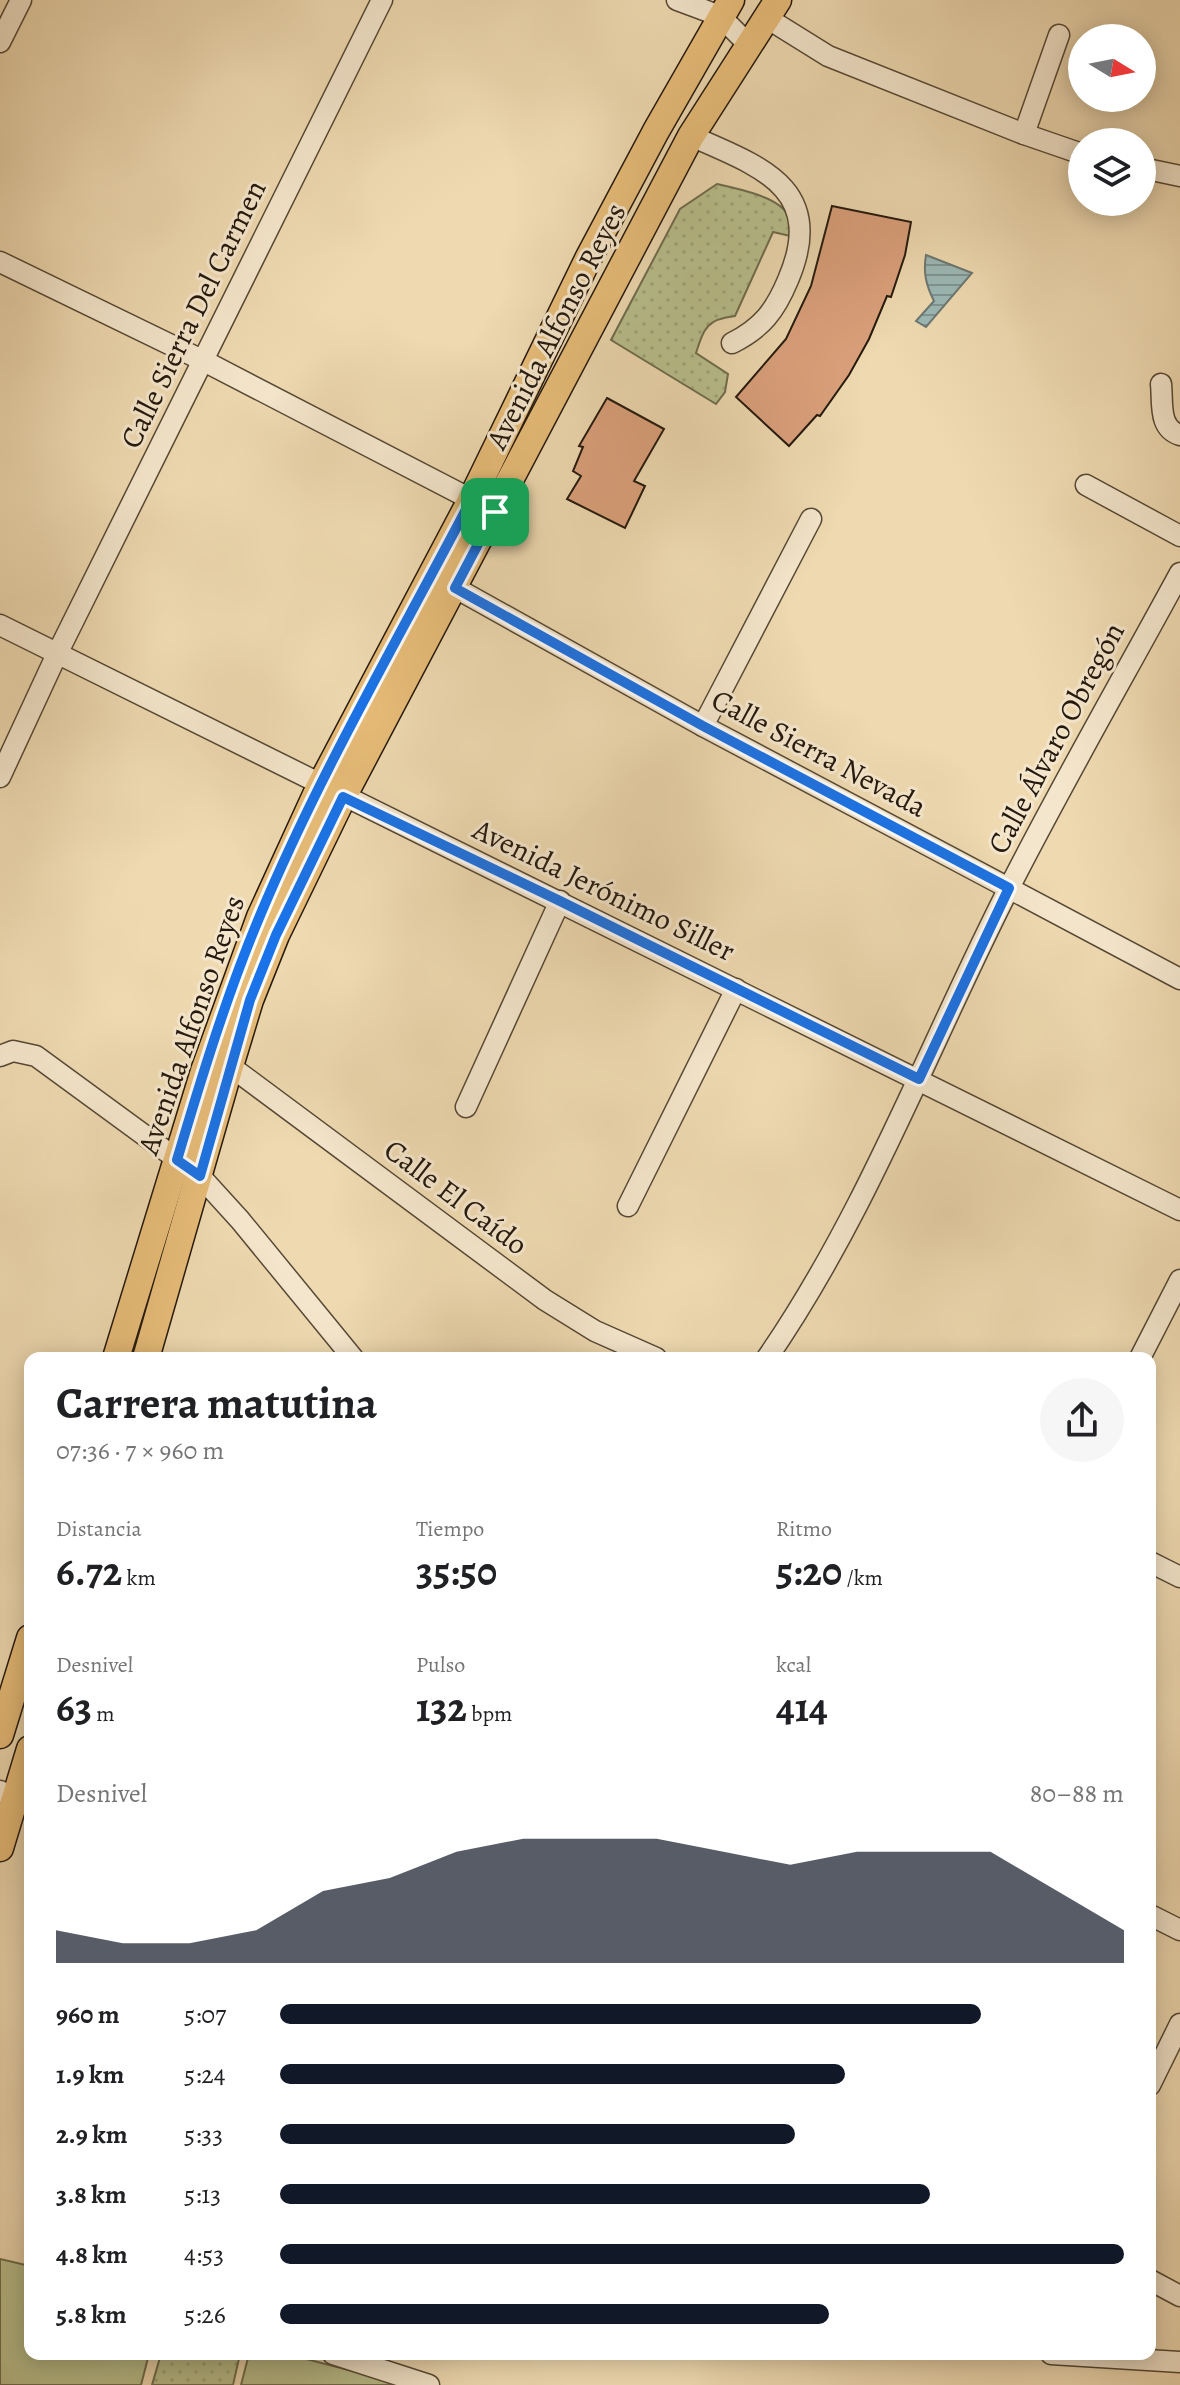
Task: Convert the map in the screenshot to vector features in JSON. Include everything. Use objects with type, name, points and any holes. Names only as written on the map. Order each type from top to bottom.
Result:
[{"type":"main road","name":"Avenida Alfonso Reyes","points":[[118,1352],[204,1071],[260,917],[455,588],[483,506],[589,257],[726,8]]},
{"type":"main road","name":"Avenida Alfonso Reyes","points":[[148,1352],[250,1000],[332,792],[432,575],[483,506],[691,136],[773,9]]},
{"type":"main road","points":[[0,1735],[24,1657]]},
{"type":"main road","points":[[0,1848],[24,1769]]},
{"type":"street","points":[[0,42],[21,0]]},
{"type":"street","name":"Calle Sierra Del Carmen","points":[[0,777],[57,654],[382,0]]},
{"type":"street","points":[[677,0],[726,8],[749,45]]},
{"type":"street","points":[[773,9],[828,56],[1068,149]]},
{"type":"street","points":[[1024,134],[1059,35]]},
{"type":"street","points":[[691,136],[757,167],[791,196],[799,212],[801,243],[780,300],[753,333],[732,343]]},
{"type":"street","points":[[1156,171],[1180,176]]},
{"type":"street","points":[[0,262],[204,361],[483,506]]},
{"type":"street","points":[[1161,384],[1165,425],[1180,435]]},
{"type":"street","points":[[1086,485],[1180,536]]},
{"type":"street","points":[[703,726],[811,519]]},
{"type":"street","name":"Calle Álvaro Obregón","points":[[771,1352],[837,1243],[1009,888],[1180,573]]},
{"type":"street","name":"Calle Sierra Nevada","points":[[432,575],[703,726],[1180,979]]},
{"type":"street","name":"Avenida Jerónimo Siller","points":[[0,625],[1180,1210]]},
{"type":"street","points":[[466,1107],[560,901]]},
{"type":"street","points":[[628,1206],[736,989]]},
{"type":"street","points":[[0,1056],[13,1051],[36,1056],[200,1176],[348,1352]]},
{"type":"street","name":"Calle El Caído","points":[[230,1066],[545,1300],[595,1331],[642,1352]]},
{"type":"street","points":[[1143,1352],[1180,1280]]},
{"type":"street","points":[[1156,1565],[1180,1577]]},
{"type":"street","points":[[1156,1918],[1180,1930]]},
{"type":"street","points":[[1156,2073],[1180,2024]]},
{"type":"street","points":[[1156,2283],[1180,2296]]},
{"type":"street","points":[[352,2360],[429,2385]]},
{"type":"street","points":[[1148,2360],[1180,2362]]},
{"type":"green space","points":[[717,184],[757,194],[784,209],[790,236],[773,232],[735,316],[712,322],[702,337],[696,353],[728,374],[725,392],[716,404],[611,340],[680,209]]},
{"type":"green space","points":[[0,2259],[24,2265],[24,2360],[147,2360],[141,2385],[0,2385]]},
{"type":"green space","points":[[159,2360],[239,2360],[233,2385],[152,2385]]},
{"type":"green space","points":[[247,2360],[310,2360],[391,2381],[390,2385],[241,2385]]},
{"type":"water","points":[[926,255],[972,273],[926,327],[916,321],[934,301],[926,279]]},
{"type":"building","points":[[832,206],[911,222],[905,255],[891,297],[887,296],[869,339],[849,375],[820,416],[817,415],[789,446],[736,397],[786,339],[811,286]]},
{"type":"building","points":[[607,398],[664,429],[634,481],[645,486],[625,528],[567,499],[581,476],[573,471],[583,447],[579,446]]},
{"type":"route","points":[[471,500],[495,512],[455,588],[703,726],[1009,888],[919,1079],[343,797],[276,935],[250,1000],[200,1176],[177,1160],[230,993],[260,917],[320,786],[471,500]]}]
